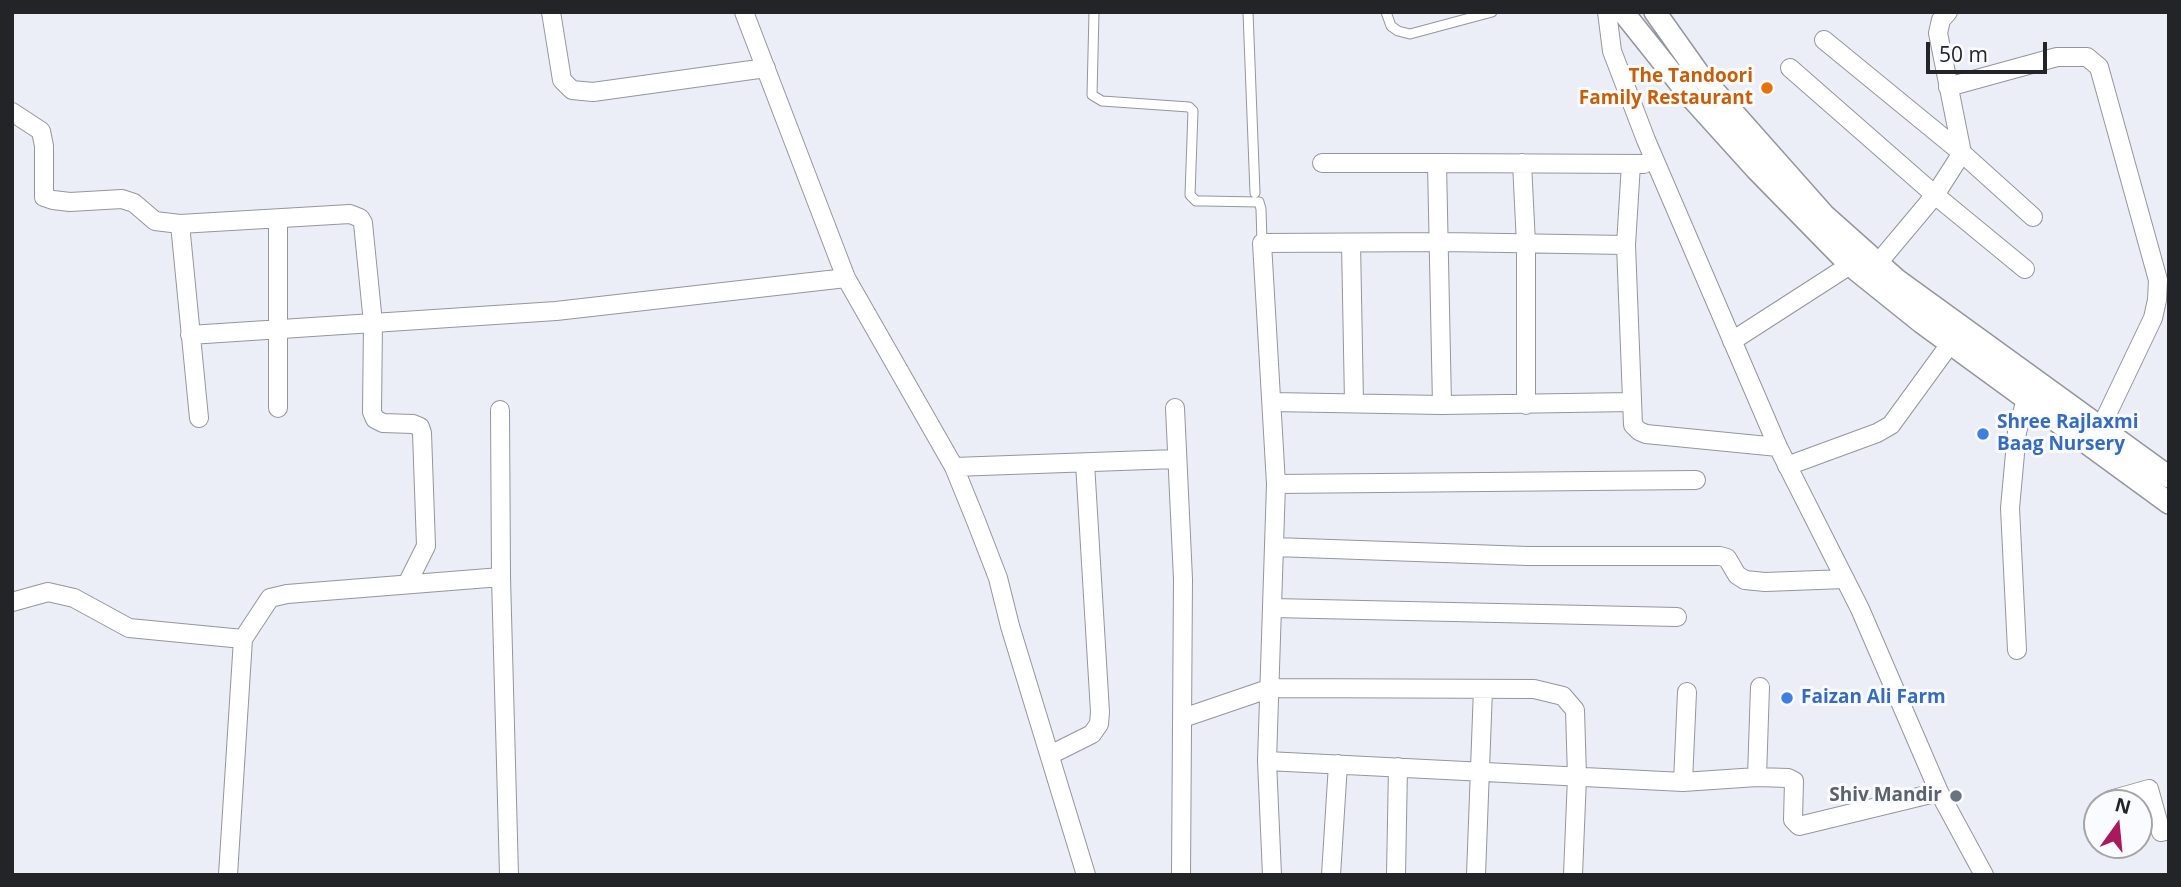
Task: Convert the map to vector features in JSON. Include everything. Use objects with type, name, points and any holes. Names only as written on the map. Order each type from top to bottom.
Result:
[{"type":"street","points":[[551,12],[562,80],[572,90],[593,92],[766,68]]},
{"type":"street","points":[[744,12],[846,278],[954,467],[999,578],[1010,626],[1086,875]]},
{"type":"street","points":[[1607,12],[1612,51],[1657,164],[1778,447],[1844,579],[1939,792],[1984,875]]},
{"type":"street","points":[[1623,12],[1690,96],[1756,169],[1850,265],[1950,344],[2169,503]]},
{"type":"street","points":[[1655,12],[1699,74],[1824,215],[1898,280],[2169,477]]},
{"type":"street","points":[[1878,262],[1935,195],[1962,153],[1938,33],[1941,20],[1948,12]]},
{"type":"street","points":[[1824,40],[1962,153],[2033,217]]},
{"type":"street","points":[[1948,87],[2057,57],[2087,57],[2099,67],[2158,280],[2158,300],[2153,318],[2100,429]]},
{"type":"street","points":[[1790,68],[2025,270]]},
{"type":"street","points":[[12,112],[41,131],[44,146],[44,197],[70,202],[122,199],[134,203],[155,220],[180,224],[350,214],[360,218],[363,223],[373,323],[372,412],[375,419],[383,423],[413,424],[420,427],[422,433],[426,547],[407,584]]},
{"type":"street","points":[[1322,163],[1657,164]]},
{"type":"street","points":[[1437,163],[1442,405]]},
{"type":"street","points":[[1522,163],[1526,244],[1526,405]]},
{"type":"street","points":[[1631,164],[1626,245],[1633,425],[1646,434],[1778,447]]},
{"type":"street","points":[[278,219],[278,408]]},
{"type":"street","points":[[180,224],[199,418]]},
{"type":"street","points":[[1272,875],[1267,761],[1276,484],[1262,243],[1626,245]]},
{"type":"street","points":[[1351,243],[1354,402]]},
{"type":"street","points":[[1732,341],[1850,265]]},
{"type":"street","points":[[190,335],[556,311],[846,278]]},
{"type":"street","points":[[1787,466],[1877,433],[1891,425],[1950,344]]},
{"type":"street","points":[[2017,650],[2010,508],[2017,432],[2026,399]]},
{"type":"street","points":[[1272,402],[1442,405],[1631,402]]},
{"type":"street","points":[[1175,408],[1183,579],[1181,875]]},
{"type":"street","points":[[500,410],[501,577],[509,875]]},
{"type":"street","points":[[954,467],[1176,459]]},
{"type":"street","points":[[1050,755],[1092,734],[1099,724],[1085,463]]},
{"type":"street","points":[[1276,484],[1696,480]]},
{"type":"street","points":[[1275,547],[1528,556],[1720,556],[1727,558],[1737,575],[1745,580],[1765,582],[1844,579]]},
{"type":"street","points":[[228,875],[243,639],[270,598],[287,594],[501,577]]},
{"type":"street","points":[[12,602],[48,592],[75,598],[129,628],[243,639]]},
{"type":"street","points":[[1273,608],[1677,617]]},
{"type":"street","points":[[1757,776],[1760,687]]},
{"type":"street","points":[[1183,718],[1271,688],[1534,689],[1563,696],[1575,710],[1577,777],[1573,875]]},
{"type":"street","points":[[1476,875],[1483,689]]},
{"type":"street","points":[[1682,782],[1687,692]]},
{"type":"street","points":[[1267,761],[1682,782],[1757,776],[1788,778],[1794,781],[1793,820],[1799,826],[1939,792]]},
{"type":"street","points":[[1331,875],[1338,764]]},
{"type":"street","points":[[1396,875],[1398,767]]},
{"type":"street","points":[[2153,801],[2161,832],[2169,830]]},
{"type":"lane","points":[[1094,12],[1092,95],[1102,101],[1189,107],[1193,111],[1190,195],[1196,201],[1259,202],[1262,243]]},
{"type":"lane","points":[[1248,12],[1255,192]]},
{"type":"lane","points":[[1386,12],[1391,26],[1410,34],[1492,12]]},
{"type":"place","name":"The Tandoori Family Restaurant","points":[[1767,88]]},
{"type":"place","name":"Shree Rajlaxmi Baag Nursery","points":[[1983,434]]},
{"type":"place","name":"Faizan Ali Farm","points":[[1787,698]]},
{"type":"place","name":"Shiv Mandir","points":[[1956,796]]}]
